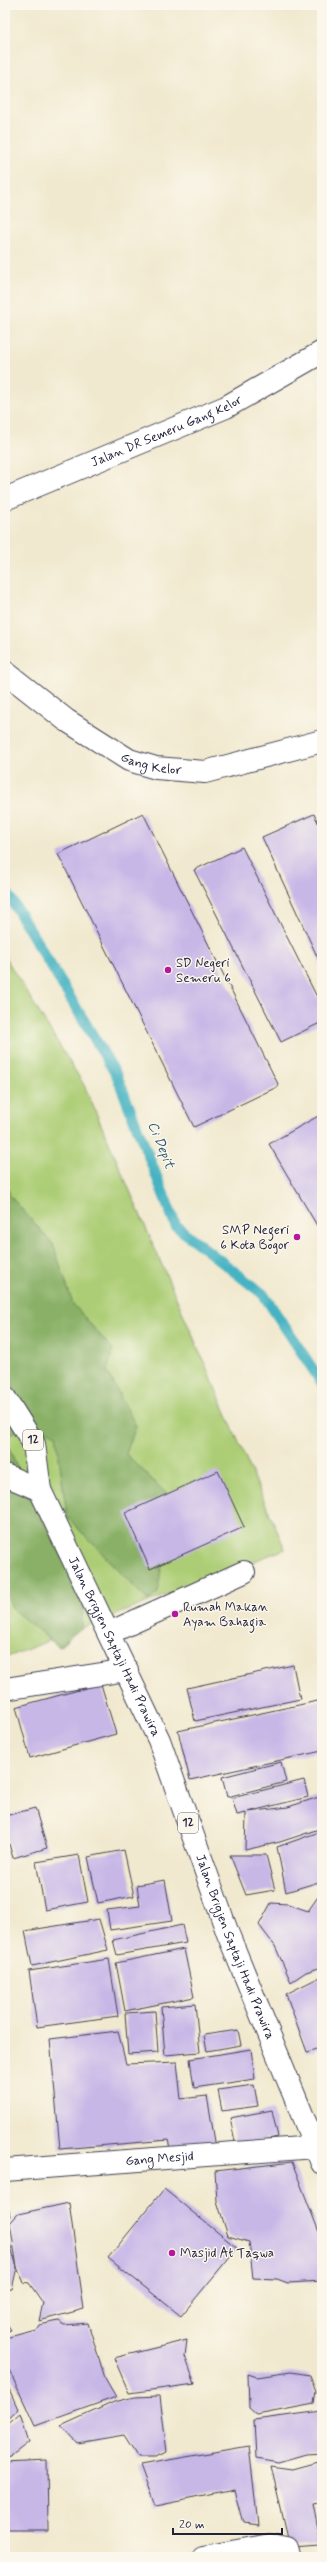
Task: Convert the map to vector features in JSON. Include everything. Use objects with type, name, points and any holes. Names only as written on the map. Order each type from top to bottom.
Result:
[{"type":"street","name":"Jalan DR Semeru Gang Kelor","points":[[5,499],[226,407],[322,352]]},
{"type":"street","name":"Gang Kelor","points":[[5,672],[66,720],[129,760],[156,768],[205,772],[322,741]]},
{"type":"street","name":"12","points":[[5,1398],[34,1444],[40,1490]]},
{"type":"street","points":[[5,1475],[40,1490]]},
{"type":"street","name":"Jalan Brigjen Saptaji Hadi Prawira","points":[[40,1490],[127,1670],[158,1740],[228,1934],[318,2155]]},
{"type":"street","points":[[109,1633],[244,1572]]},
{"type":"street","points":[[5,1689],[127,1670]]},
{"type":"street","name":"Gang Mesjid","points":[[5,2170],[318,2155]]},
{"type":"street","points":[[204,2557],[270,2545],[286,2548],[289,2557]]},
{"type":"green space","points":[[5,957],[84,1085],[285,1549],[5,1658]]},
{"type":"green space","points":[[5,1179],[10,1196],[53,1244],[73,1304],[113,1350],[107,1371],[136,1426],[126,1454],[170,1497],[158,1593],[148,1601],[67,1517],[56,1435],[31,1422],[5,1438]]},
{"type":"green space","points":[[5,1438],[26,1488],[83,1596],[82,1627],[59,1647],[12,1609],[5,1587]]},
{"type":"building","name":"SD Negeri Semeru 6","points":[[143,813],[279,1086],[194,1127],[58,854]]},
{"type":"building","points":[[314,814],[322,831],[322,967],[262,837]]},
{"type":"building","points":[[242,847],[322,1007],[322,1022],[281,1042],[194,870]]},
{"type":"building","points":[[320,1115],[322,1119],[322,1234],[269,1144]]},
{"type":"building","points":[[218,1471],[244,1527],[150,1569],[125,1513]]},
{"type":"building","points":[[293,1665],[300,1699],[195,1721],[187,1688]]},
{"type":"building","points":[[101,1684],[116,1734],[30,1758],[16,1707]]},
{"type":"building","points":[[322,1700],[322,1751],[190,1780],[178,1731]]},
{"type":"building","points":[[281,1762],[286,1782],[227,1797],[222,1777]]},
{"type":"building","points":[[304,1780],[308,1797],[248,1812],[288,1807],[322,1796],[322,1828],[280,1842],[245,1850],[246,1813],[237,1815],[232,1798]]},
{"type":"building","points":[[35,1808],[47,1848],[13,1858],[5,1830],[5,1816]]},
{"type":"building","points":[[322,1831],[322,1881],[286,1892],[277,1847]]},
{"type":"building","points":[[124,1850],[134,1896],[98,1903],[88,1857]]},
{"type":"building","points":[[79,1855],[88,1902],[45,1910],[36,1862]]},
{"type":"building","points":[[230,1855],[266,1855],[275,1890],[246,1895]]},
{"type":"building","points":[[165,1880],[172,1921],[110,1930],[107,1910],[140,1906],[137,1885]]},
{"type":"building","points":[[322,1891],[322,1967],[306,1972],[291,1982],[275,1946],[259,1925],[271,1903],[288,1904],[308,1911]]},
{"type":"building","points":[[99,1919],[108,1950],[32,1966],[25,1931]]},
{"type":"building","points":[[182,1925],[186,1943],[117,1955],[113,1940]]},
{"type":"building","points":[[184,1949],[194,1997],[125,2011],[116,1963]]},
{"type":"building","points":[[109,1959],[118,2016],[37,2027],[29,1971]]},
{"type":"building","points":[[322,1976],[322,2047],[307,2052],[286,1994]]},
{"type":"building","points":[[195,2004],[200,2052],[165,2055],[161,2007]]},
{"type":"building","points":[[155,2011],[158,2052],[128,2054],[125,2013]]},
{"type":"building","points":[[238,2030],[241,2045],[207,2051],[204,2035]]},
{"type":"building","points":[[118,2031],[126,2064],[177,2062],[181,2099],[207,2096],[216,2147],[170,2148],[168,2140],[60,2149],[50,2039]]},
{"type":"building","points":[[251,2049],[255,2079],[194,2088],[190,2059]]},
{"type":"building","points":[[254,2085],[258,2106],[222,2111],[218,2090]]},
{"type":"building","points":[[272,2110],[278,2137],[236,2146],[230,2118]]},
{"type":"building","points":[[292,2162],[322,2240],[322,2281],[288,2283],[277,2279],[253,2278],[249,2242],[228,2236],[217,2201],[215,2171]]},
{"type":"building","name":"Masjid At Taqwa","points":[[164,2189],[237,2248],[181,2316],[108,2258]]},
{"type":"building","points":[[5,2192],[10,2216],[5,2220]]},
{"type":"building","points":[[69,2203],[84,2309],[39,2321],[43,2303],[29,2283],[23,2282],[17,2267],[10,2223],[18,2214]]},
{"type":"building","points":[[5,2228],[17,2267],[12,2289],[5,2290]]},
{"type":"building","points":[[5,2321],[11,2330],[5,2332]]},
{"type":"building","points":[[59,2321],[64,2325],[88,2323],[105,2378],[116,2397],[35,2426],[5,2361],[5,2338],[36,2330],[39,2325]]},
{"type":"building","points":[[187,2340],[185,2356],[195,2384],[129,2393],[114,2358]]},
{"type":"building","points":[[291,2372],[310,2375],[316,2391],[314,2404],[257,2415],[249,2408],[248,2374],[257,2377]]},
{"type":"building","points":[[5,2380],[18,2409],[5,2421]]},
{"type":"building","points":[[160,2396],[167,2452],[155,2457],[138,2457],[124,2435],[77,2443],[61,2426],[114,2402],[135,2397]]},
{"type":"building","points":[[322,2411],[322,2453],[306,2454],[278,2462],[256,2458],[254,2420]]},
{"type":"building","points":[[20,2414],[29,2442],[11,2456],[5,2457],[5,2427]]},
{"type":"building","points":[[249,2446],[258,2525],[243,2523],[234,2490],[155,2506],[140,2465]]},
{"type":"building","points":[[47,2460],[48,2530],[5,2530],[5,2462]]},
{"type":"building","points":[[322,2461],[322,2502],[313,2504],[321,2545],[290,2547],[271,2466],[293,2469]]},
{"type":"waterway","name":"Ci Depit","points":[[5,889],[117,1076],[176,1226],[263,1294],[322,1383]]},
{"type":"place","name":"SD Negeri Semeru 6","points":[[168,970]]},
{"type":"place","name":"SMP Negeri 6 Kota Bogor","points":[[297,1237]]},
{"type":"place","name":"Rumah Makan Ayam Bahagia","points":[[175,1614]]},
{"type":"place","name":"Masjid At Taqwa","points":[[172,2253]]}]
